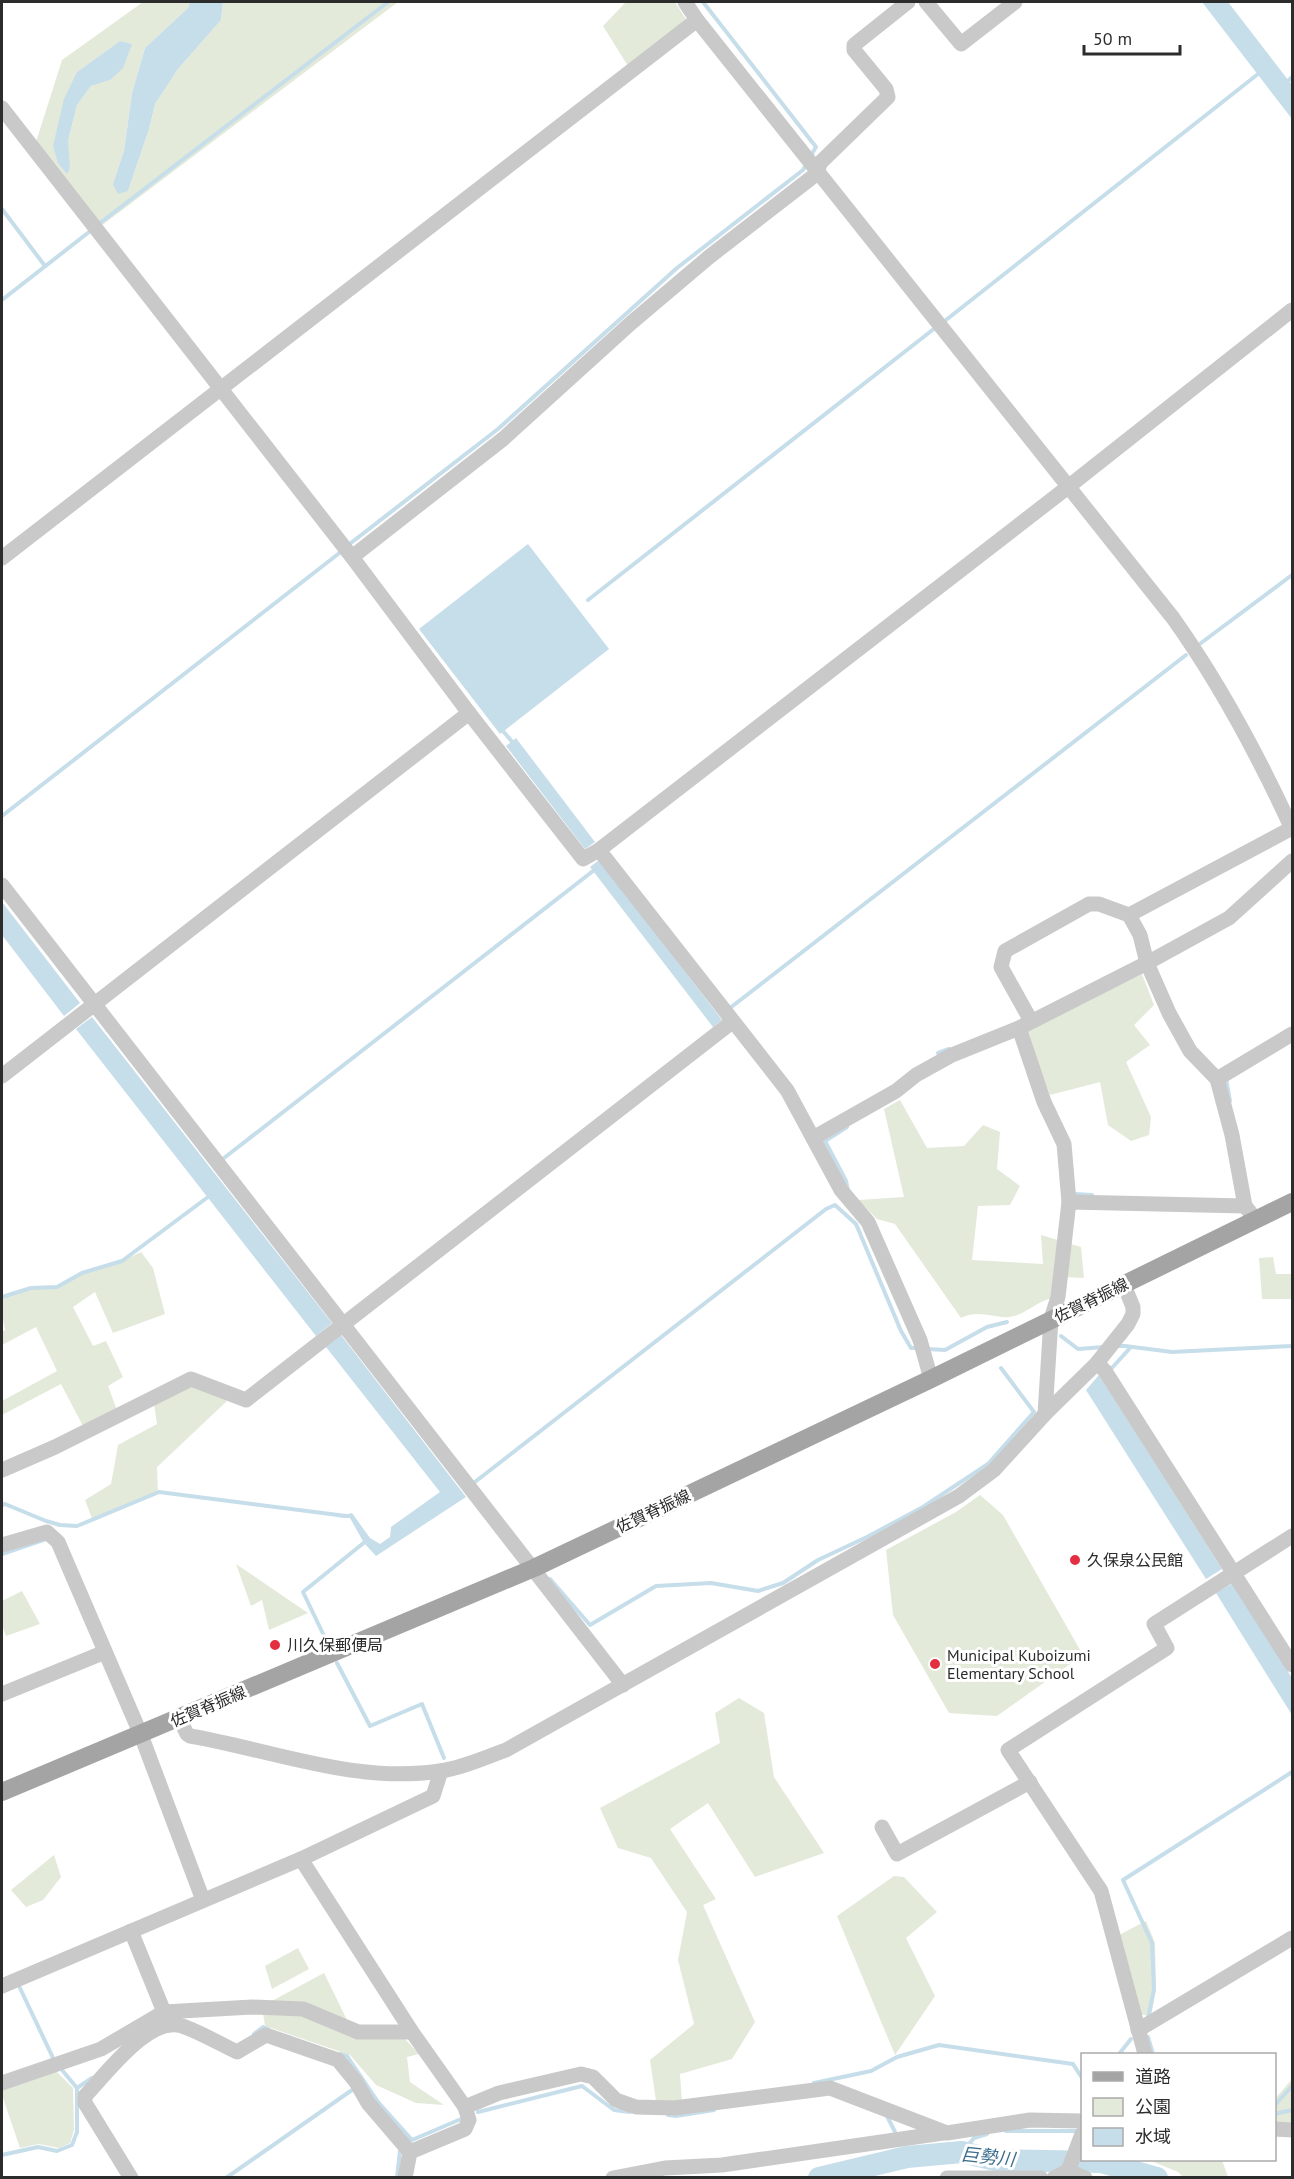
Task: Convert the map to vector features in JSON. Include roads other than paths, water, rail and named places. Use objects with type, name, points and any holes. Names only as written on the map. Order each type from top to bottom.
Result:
[{"type":"main road","name":"佐賀脊振線","points":[[2,1792],[534,1568],[1291,1204]]},
{"type":"street","points":[[685,2],[1173,618],[1196,650],[1245,733],[1292,829],[1129,915]]},
{"type":"street","points":[[812,163],[821,162],[888,97],[886,89],[854,50],[854,45],[908,2]]},
{"type":"street","points":[[926,2],[961,44],[1015,2]]},
{"type":"street","points":[[2,558],[697,20]]},
{"type":"street","points":[[2,108],[347,551],[583,859],[594,853],[1068,487],[1293,310]]},
{"type":"street","points":[[347,551],[503,439],[709,257],[815,175],[812,163]]},
{"type":"street","points":[[2,1076],[469,713]]},
{"type":"street","points":[[594,853],[787,1090],[845,1194],[868,1222],[920,1340],[931,1379]]},
{"type":"street","points":[[813,1138],[896,1091],[916,1075],[952,1055],[1025,1024],[1147,963],[1229,918],[1293,861]]},
{"type":"street","points":[[2,885],[84,1013],[334,1331],[471,1487],[623,1685]]},
{"type":"street","points":[[1045,1414],[1051,1319],[1058,1297],[1069,1202],[1064,1144],[1044,1102],[1025,1024],[1001,967],[1005,951],[1089,904],[1099,904],[1129,915],[1140,935],[1147,963],[1169,1013],[1190,1052],[1217,1079],[1232,1135],[1245,1206],[1256,1220]]},
{"type":"street","points":[[2,1470],[55,1447],[191,1379],[246,1400],[732,1022]]},
{"type":"street","points":[[1217,1079],[1293,1034]]},
{"type":"street","points":[[1069,1202],[1245,1206]]},
{"type":"street","points":[[179,1718],[190,1736],[223,1741],[351,1772],[441,1771],[506,1750],[766,1602],[959,1496],[994,1470],[1100,1358],[1128,1324],[1133,1314],[1133,1307],[1124,1285]]},
{"type":"street","points":[[1100,1358],[1105,1371],[1293,1665]]},
{"type":"street","points":[[2,1545],[50,1534],[58,1542],[141,1735],[203,1900]]},
{"type":"street","points":[[1144,2053],[1101,1891],[1008,1750],[1167,1648],[1154,1624],[1293,1536]]},
{"type":"street","points":[[2,1694],[105,1652]]},
{"type":"street","points":[[2,1986],[301,1859],[433,1796],[441,1771]]},
{"type":"street","points":[[882,1827],[897,1854],[1030,1782]]},
{"type":"street","points":[[301,1859],[412,2032],[465,2107],[469,2120],[465,2129],[410,2151]]},
{"type":"street","points":[[131,1931],[164,2012]]},
{"type":"street","points":[[1138,2030],[1293,1938]]},
{"type":"street","points":[[2,2083],[101,2049],[164,2012],[252,2007],[303,2009],[358,2032],[412,2032]]},
{"type":"street","points":[[131,2178],[85,2103],[85,2096],[143,2036],[163,2025],[179,2025],[237,2052],[266,2035],[338,2060],[356,2082],[368,2103],[410,2151]]},
{"type":"street","points":[[465,2107],[499,2093],[581,2074],[593,2077],[616,2100],[636,2107],[674,2108],[830,2088],[947,2133]]},
{"type":"street","points":[[613,2178],[665,2168],[723,2165],[1030,2120],[1081,2121]]},
{"type":"street","points":[[1276,2129],[1293,2130]]},
{"type":"street","points":[[1054,2178],[1068,2171],[1081,2139]]},
{"type":"street","points":[[405,2178],[410,2151]]},
{"type":"street","points":[[1068,2171],[1086,2178]]},
{"type":"street","points":[[947,2178],[1041,2178]]},
{"type":"water","points":[[190,2],[223,2],[221,20],[178,69],[155,104],[128,191],[118,194],[113,184],[124,151],[132,93],[145,48],[188,8]]},
{"type":"water","points":[[1202,2],[1228,2],[1292,85],[1292,119]]},
{"type":"water","points":[[120,41],[132,44],[123,68],[110,80],[91,86],[77,105],[68,141],[70,168],[67,174],[58,163],[53,146],[64,99],[77,72]]},
{"type":"water","points":[[528,544],[609,649],[500,734],[419,629]]},
{"type":"water","points":[[516,738],[595,842],[585,849],[506,746]]},
{"type":"water","points":[[599,860],[722,1020],[713,1027],[590,867]]},
{"type":"water","points":[[2,902],[80,1003],[64,1016],[2,935]]},
{"type":"water","points":[[92,1017],[332,1323],[316,1336],[76,1029]]},
{"type":"water","points":[[341,1335],[466,1497],[376,1556],[364,1543],[350,1518],[336,1517],[352,1513],[370,1538],[380,1544],[390,1537],[391,1527],[440,1492],[326,1347]]},
{"type":"water","points":[[1099,1375],[1222,1569],[1206,1579],[1086,1390]]},
{"type":"water","points":[[1233,1583],[1292,1678],[1292,1715],[1216,1593]]},
{"type":"waterway","points":[[100,223],[388,2]]},
{"type":"waterway","points":[[703,2],[816,147],[810,157]]},
{"type":"waterway","points":[[946,320],[1258,74]]},
{"type":"waterway","points":[[1289,80],[1292,77]]},
{"type":"waterway","points":[[347,546],[498,429],[677,268],[803,170],[807,163]]},
{"type":"waterway","points":[[2,209],[45,266]]},
{"type":"waterway","points":[[2,300],[89,232]]},
{"type":"waterway","points":[[588,600],[935,328]]},
{"type":"waterway","points":[[2,816],[342,551]]},
{"type":"waterway","points":[[1201,643],[1292,575]]},
{"type":"waterway","points":[[730,1008],[1186,655]]},
{"type":"waterway","points":[[503,731],[514,744]]},
{"type":"waterway","points":[[224,1158],[593,871]]},
{"type":"waterway","points":[[938,1053],[949,1049]]},
{"type":"waterway","points":[[1226,1079],[1230,1101]]},
{"type":"waterway","points":[[847,1127],[825,1141],[846,1181],[848,1191]]},
{"type":"waterway","points":[[1075,1194],[1092,1195]]},
{"type":"waterway","points":[[2,1297],[31,1288],[57,1287],[82,1273],[122,1261],[208,1197]]},
{"type":"waterway","points":[[471,1485],[826,1209],[835,1205],[856,1224],[901,1331],[911,1348],[919,1348]]},
{"type":"waterway","points":[[927,1349],[945,1350],[987,1327],[1007,1322]]},
{"type":"waterway","points":[[1061,1336],[1078,1349],[1104,1347]]},
{"type":"waterway","points":[[1117,1346],[1172,1352],[1292,1346]]},
{"type":"waterway","points":[[1111,1369],[1131,1347]]},
{"type":"waterway","points":[[550,1579],[590,1625],[656,1586],[711,1583],[758,1591],[783,1583],[818,1560],[923,1507],[988,1464],[1034,1412],[1001,1368]]},
{"type":"waterway","points":[[2,1505],[5,1504],[60,1525],[77,1526],[159,1492],[346,1516]]},
{"type":"waterway","points":[[2,1554],[49,1538]]},
{"type":"waterway","points":[[328,1644],[303,1592],[366,1541]]},
{"type":"waterway","points":[[337,1663],[370,1726],[422,1704],[444,1758]]},
{"type":"waterway","points":[[1148,2018],[1154,1989],[1152,1943],[1123,1880],[1292,1772]]},
{"type":"waterway","points":[[19,1986],[54,2060]]},
{"type":"waterway","points":[[254,2034],[263,2027],[268,2029]]},
{"type":"waterway","points":[[1148,2037],[1153,2053]]},
{"type":"waterway","points":[[1120,2053],[1131,2039]]},
{"type":"waterway","points":[[814,2083],[871,2071],[897,2057],[939,2045],[1073,2064],[1081,2076]]},
{"type":"waterway","points":[[340,2054],[347,2056],[378,2102],[412,2140],[461,2119]]},
{"type":"waterway","points":[[62,2070],[77,2088]]},
{"type":"waterway","points":[[2,2155],[38,2147],[57,2151],[72,2145],[77,2132],[77,2088],[92,2078]]},
{"type":"waterway","points":[[478,2112],[582,2086],[614,2110],[630,2112]]},
{"type":"waterway","points":[[1276,2104],[1292,2086]]},
{"type":"waterway","points":[[226,2178],[352,2090]]},
{"type":"waterway","points":[[668,2115],[676,2116],[714,2110]]},
{"type":"waterway","points":[[1276,2114],[1292,2110]]},
{"type":"waterway","points":[[887,2116],[895,2132]]},
{"type":"waterway","points":[[1006,2131],[1080,2131]]},
{"type":"waterway","points":[[962,2152],[974,2138],[987,2134]]},
{"type":"waterway","points":[[397,2178],[400,2150]]},
{"type":"waterway","name":"巨勢川","points":[[819,2178],[907,2157],[962,2152],[995,2160],[1101,2162],[1157,2178]]},
{"type":"place","name":"久保泉公民館","points":[[1075,1560]]},
{"type":"place","name":"川久保郵便局","points":[[275,1645]]},
{"type":"place","name":"Municipal Kuboizumi Elementary School","points":[[935,1664]]}]
